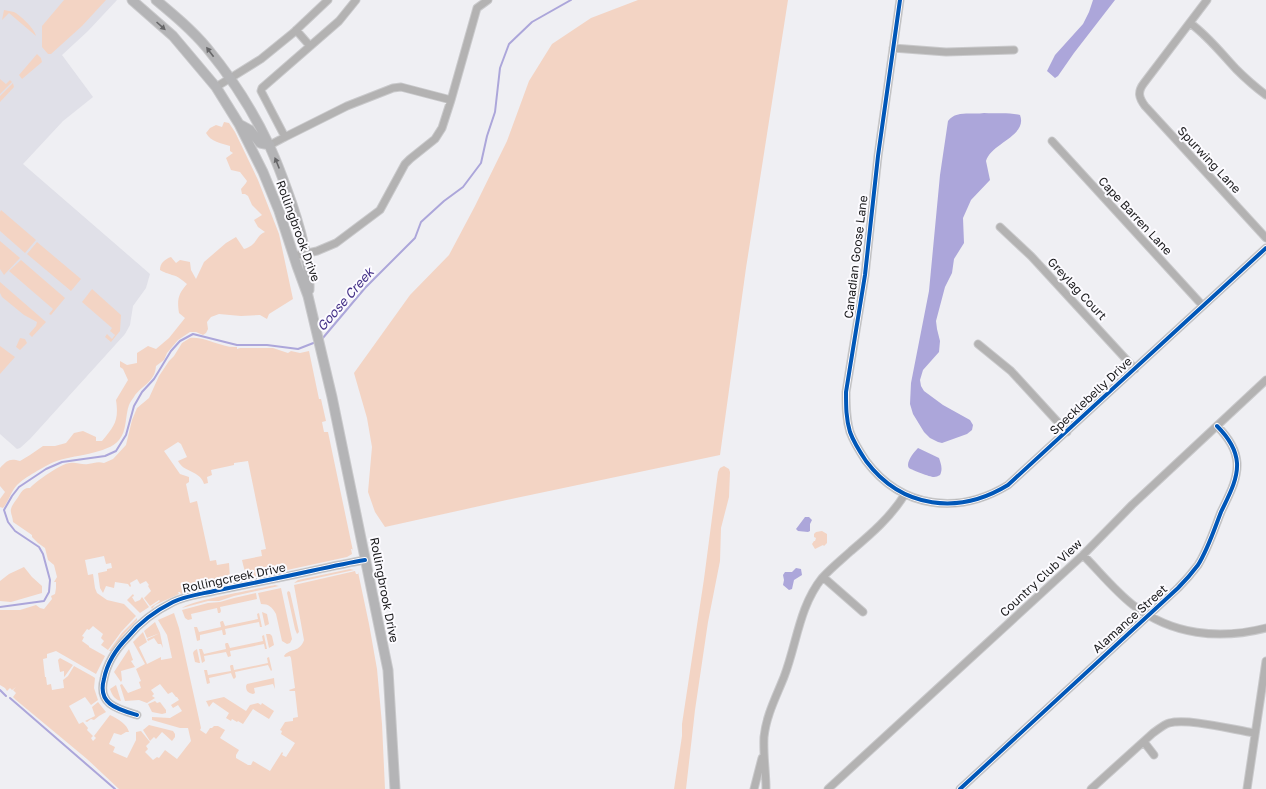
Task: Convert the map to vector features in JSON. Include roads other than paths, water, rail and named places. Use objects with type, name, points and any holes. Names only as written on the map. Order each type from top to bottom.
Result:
[{"type":"main road","name":"Rollingbrook Drive","points":[[132,0],[173,36],[216,87],[239,124],[274,198],[308,296],[332,398],[388,670],[395,789]]},
{"type":"main road","name":"Rollingbrook Drive","points":[[156,0],[180,20],[206,48],[248,106],[270,145],[297,219],[309,277],[308,296]]},
{"type":"main road","points":[[239,124],[250,130],[260,143],[270,145]]},
{"type":"street","points":[[216,87],[261,59],[296,30],[328,0]]},
{"type":"street","points":[[285,137],[268,108],[261,91],[262,88],[339,21],[356,0]]},
{"type":"street","points":[[294,256],[317,251],[336,243],[380,210],[405,164],[435,139],[442,128],[451,100],[477,8],[488,0]]},
{"type":"street","name":"Canadian Goose Lane","points":[[900,0],[878,156],[865,275],[846,392],[846,409],[850,432],[858,450],[874,471],[892,487],[905,494]]},
{"type":"street","points":[[1207,0],[1190,23],[1202,32],[1253,86],[1266,95]]},
{"type":"street","name":"Spurwing Lane","points":[[1190,23],[1140,88],[1139,95],[1141,101],[1266,238]]},
{"type":"street","points":[[296,30],[310,46]]},
{"type":"street","points":[[893,48],[946,52],[1014,50]]},
{"type":"street","points":[[270,145],[347,106],[393,88],[401,87],[451,100]]},
{"type":"street","name":"Cape Barren Lane","points":[[1052,141],[1203,306]]},
{"type":"street","name":"Greylag Court","points":[[1000,227],[1031,256],[1135,369]]},
{"type":"street","name":"Specklebelly Drive","points":[[905,494],[939,503],[963,502],[986,497],[999,491],[1013,481],[1067,432],[1266,248]]},
{"type":"street","points":[[978,344],[1011,371],[1067,432]]},
{"type":"street","name":"Country Club View","points":[[828,789],[1083,555],[1132,505],[1266,380]]},
{"type":"street","name":"Alamance Street","points":[[960,789],[1178,588],[1197,566],[1205,551],[1234,482],[1237,463],[1230,443],[1217,426]]},
{"type":"street","points":[[766,789],[764,754],[765,727],[784,676],[803,612],[814,589],[823,577],[838,561],[886,519],[905,494]]},
{"type":"street","points":[[1083,555],[1102,576],[1132,604],[1148,615],[1180,629],[1223,635],[1238,634],[1266,628]]},
{"type":"street","name":"Rollingcreek Drive","points":[[137,716],[112,706],[106,700],[102,685],[110,663],[121,644],[138,625],[157,611],[173,602],[201,594],[365,560]]},
{"type":"street","points":[[823,577],[863,612]]},
{"type":"street","points":[[1247,789],[1266,661]]},
{"type":"street","points":[[1091,789],[1162,726],[1177,722],[1195,723],[1255,733]]},
{"type":"street","points":[[1144,742],[1154,755]]},
{"type":"street","points":[[754,789],[764,754]]},
{"type":"waterway","name":"Goose Creek","points":[[320,340],[365,288],[415,238],[421,222],[444,201],[463,187],[481,163],[487,136],[495,112],[500,68],[509,44],[532,22],[571,0]]},
{"type":"waterway","name":"Goose Creek","points":[[0,607],[44,601],[49,592],[50,580],[43,554],[39,547],[15,531],[8,522],[4,510],[12,496],[19,487],[46,469],[62,462],[105,456],[116,451],[126,435],[134,406],[142,392],[154,379],[171,351],[180,341],[193,334],[237,345],[267,345],[298,349],[316,342]]},
{"type":"waterway","points":[[0,690],[6,696]]},
{"type":"waterway","points":[[10,698],[115,789]]}]
